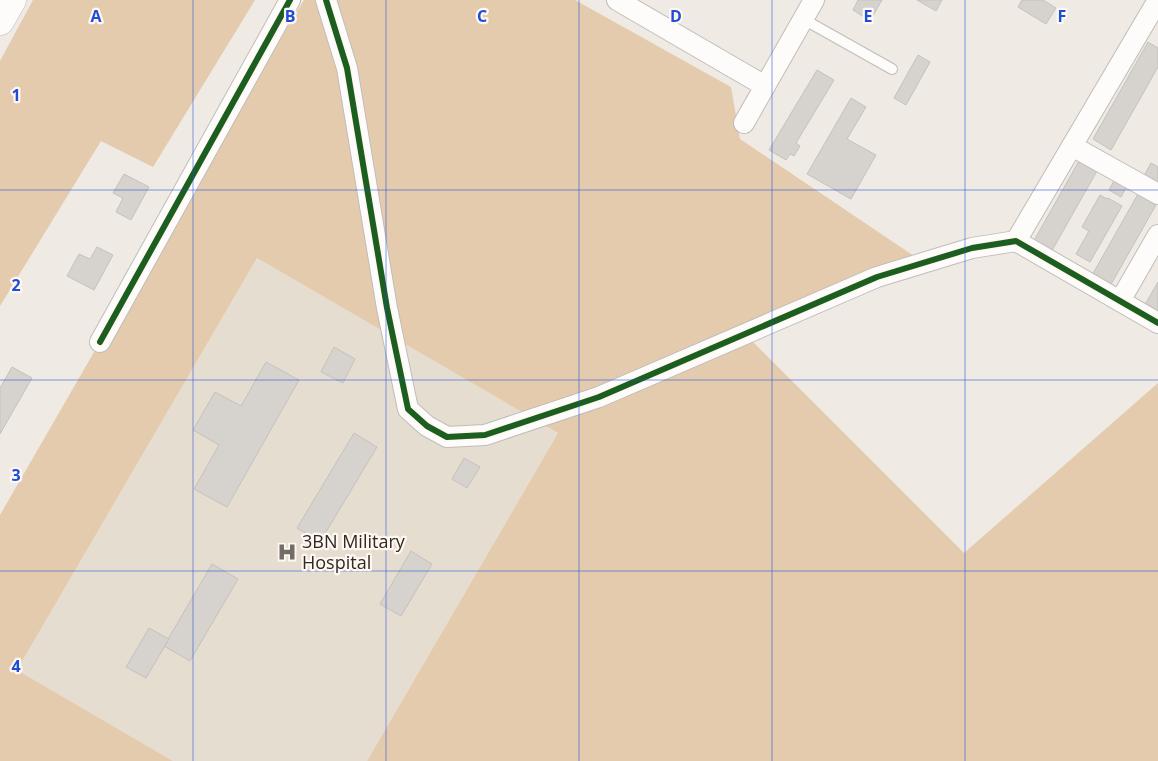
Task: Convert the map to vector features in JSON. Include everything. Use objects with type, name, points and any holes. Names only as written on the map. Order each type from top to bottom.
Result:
[{"type":"highway","points":[[0,21],[12,0]]},
{"type":"street","points":[[100,342],[290,0]]},
{"type":"street","points":[[326,0],[346,68],[387,308],[408,409],[427,426],[447,437],[485,435],[599,397],[876,277],[972,248],[1016,241],[1158,323]]},
{"type":"street","points":[[618,0],[765,86]]},
{"type":"street","points":[[744,123],[814,0]]},
{"type":"street","points":[[1016,241],[1158,0]]},
{"type":"street","points":[[1072,146],[1158,194]]},
{"type":"street","points":[[1120,301],[1158,235]]},
{"type":"lane","points":[[803,19],[892,69]]},
{"type":"shaded area","points":[[33,0],[255,0],[153,167],[101,141],[0,306],[0,61]]},
{"type":"shaded area","points":[[304,0],[575,0],[731,87],[740,139],[914,256],[752,341],[964,553],[1158,383],[1158,761],[367,761],[558,433],[257,258],[17,670],[173,761],[0,761],[0,515],[176,210]]},
{"type":"shaded area","name":"3BN Military Hospital","points":[[257,258],[558,433],[367,761],[173,761],[17,670]]},
{"type":"building","points":[[858,0],[882,0],[870,21],[853,10]]},
{"type":"building","points":[[917,0],[942,0],[936,11]]},
{"type":"building","points":[[1022,0],[1043,0],[1056,8],[1046,24],[1018,7]]},
{"type":"building","points":[[1148,42],[1158,48],[1158,67],[1111,150],[1093,139]]},
{"type":"building","points":[[918,55],[930,62],[906,105],[894,98]]},
{"type":"building","points":[[817,70],[834,80],[796,143],[800,146],[794,156],[790,154],[786,160],[769,150]]},
{"type":"building","points":[[851,98],[866,107],[847,139],[876,155],[851,199],[807,174]]},
{"type":"building","points":[[1079,161],[1097,171],[1050,254],[1032,244]]},
{"type":"building","points":[[1151,163],[1158,167],[1158,191],[1141,181]]},
{"type":"building","points":[[124,174],[149,187],[131,220],[116,212],[123,198],[113,193]]},
{"type":"building","points":[[1117,175],[1129,182],[1121,197],[1109,190]]},
{"type":"building","points":[[1138,194],[1156,205],[1109,288],[1091,277]]},
{"type":"building","points":[[1100,195],[1122,206],[1090,262],[1076,254],[1089,231],[1082,227]]},
{"type":"building","points":[[97,247],[113,255],[94,290],[67,276],[79,254],[90,259]]},
{"type":"building","points":[[1158,282],[1158,316],[1143,308]]},
{"type":"building","points":[[334,347],[355,359],[343,383],[321,372]]},
{"type":"building","points":[[266,362],[299,380],[227,507],[194,489],[219,445],[193,430],[215,392],[241,406]]},
{"type":"building","points":[[12,367],[32,378],[0,434],[0,388]]},
{"type":"building","points":[[354,433],[377,447],[320,542],[297,528]]},
{"type":"building","points":[[464,458],[480,467],[467,488],[452,479]]},
{"type":"building","points":[[411,551],[432,564],[401,616],[380,604]]},
{"type":"building","points":[[212,564],[238,579],[190,661],[164,646]]},
{"type":"building","points":[[149,628],[169,639],[146,678],[126,667]]},
{"type":"cycle path","points":[[100,342],[290,0]]},
{"type":"cycle path","points":[[326,0],[347,68],[387,308],[408,409],[427,426],[447,437],[485,435],[599,397],[877,277],[972,248],[1016,241],[1158,323]]},
{"type":"place","name":"3BN Military Hospital","points":[[287,552]]}]
